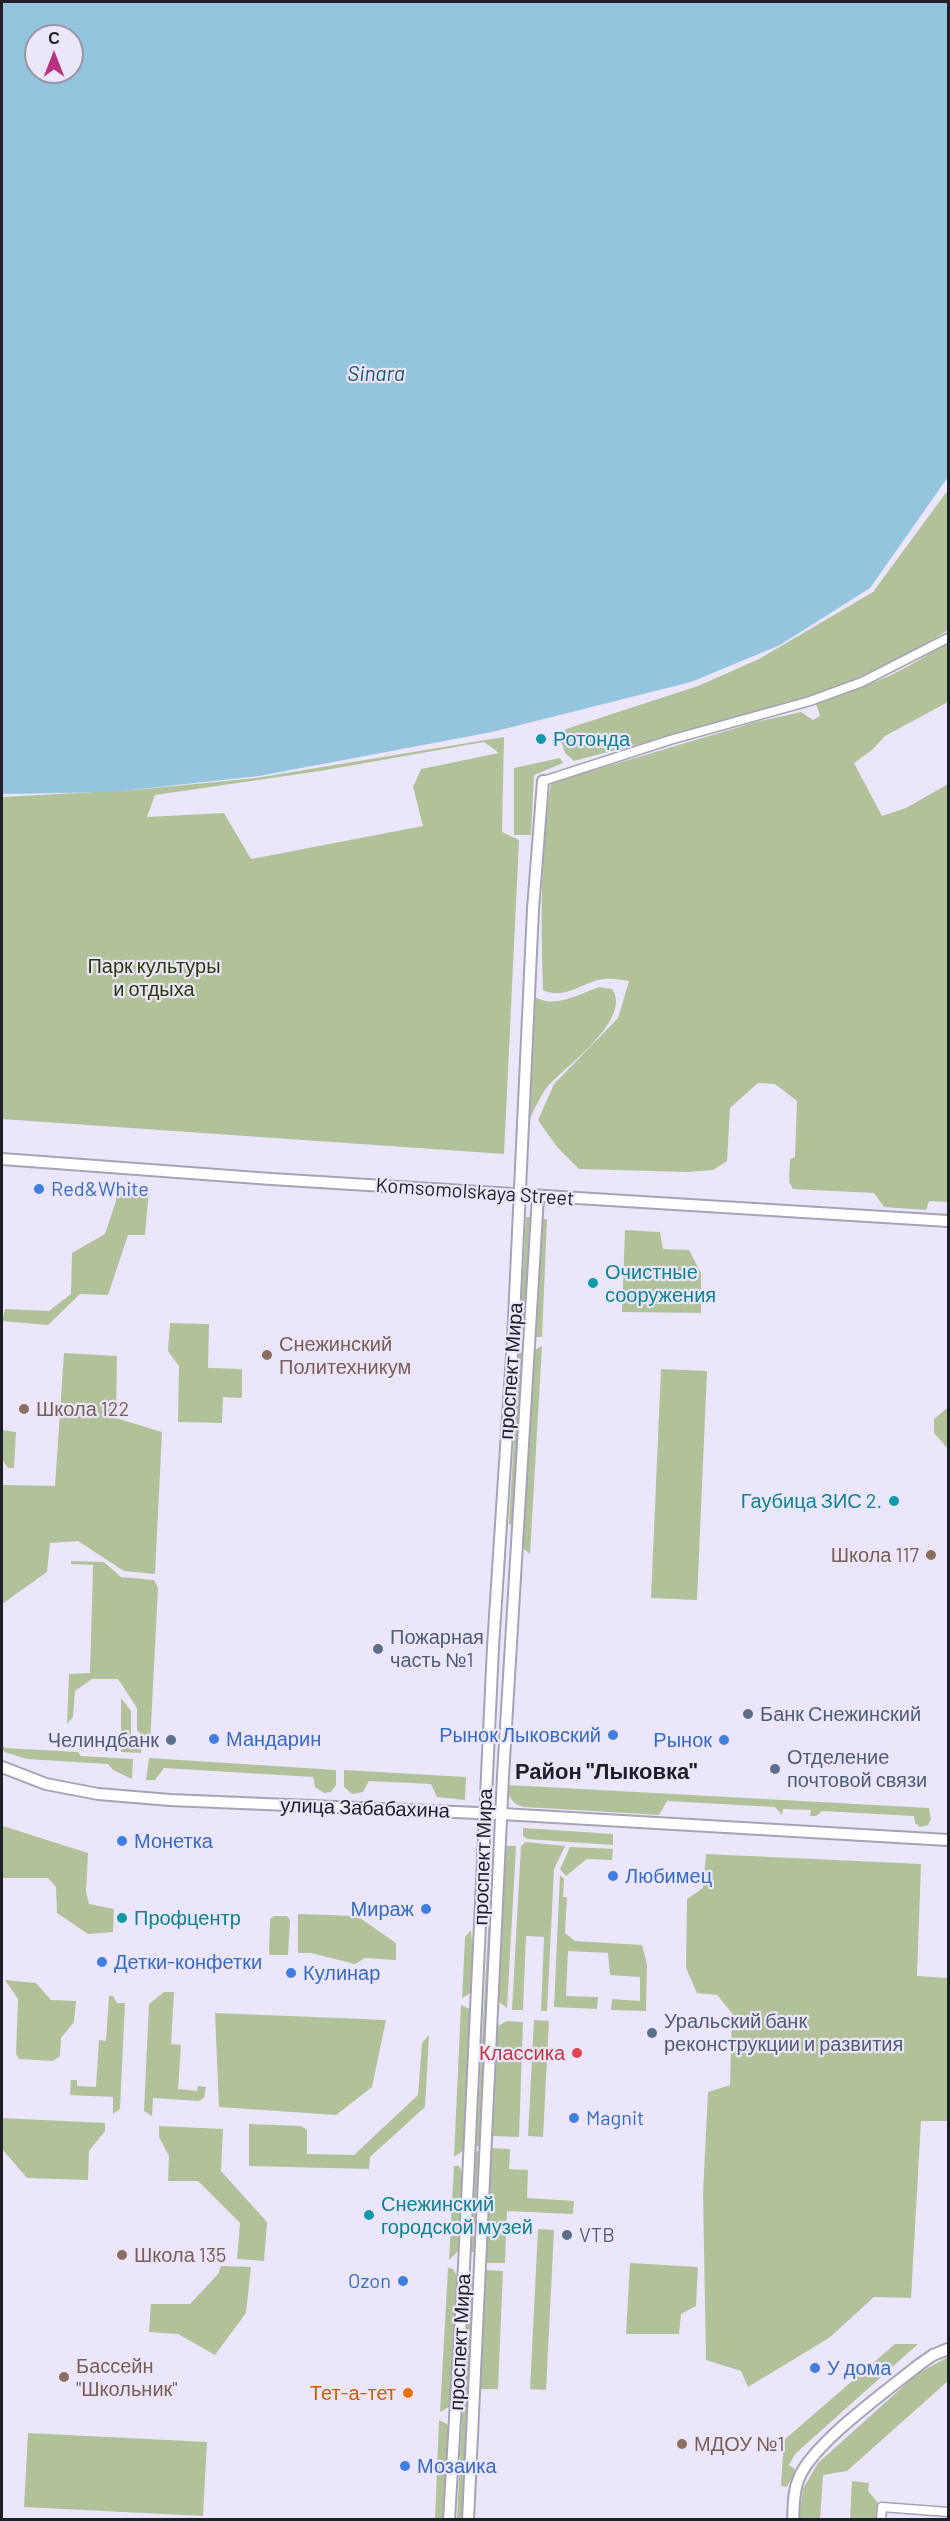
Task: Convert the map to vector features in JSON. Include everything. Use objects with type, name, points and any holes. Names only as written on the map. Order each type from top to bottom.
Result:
[{"type":"street","points":[[543,781],[670,740],[810,701],[862,682],[948,638]]},
{"type":"street","name":"проспект Мира","points":[[449,2520],[464,2266],[499,1532],[513,1340],[533,909],[543,781]]},
{"type":"street","name":"Komsomolskaya Street","points":[[2,1159],[538,1196],[948,1221]]},
{"type":"street","name":"проспект Мира","points":[[468,2520],[502,1814],[538,1196]]},
{"type":"street","points":[[513,1340],[529,1341]]},
{"type":"street","points":[[499,1532],[518,1533]]},
{"type":"street","points":[[493,1647],[511,1648]]},
{"type":"street","name":"улица Забабахина","points":[[2,1767],[46,1784],[98,1794],[170,1800],[484,1813],[948,1840]]},
{"type":"street","points":[[464,2266],[480,2266]]},
{"type":"street","points":[[794,2520],[798,2479],[814,2454],[920,2364],[948,2349]]},
{"type":"street","points":[[881,2520],[882,2507],[948,2512]]},
{"type":"green space","points":[[948,490],[948,630],[872,673],[791,703],[574,761],[565,753],[560,738],[566,729],[698,686],[759,659],[873,592]]},
{"type":"green space","points":[[948,641],[948,702],[885,736],[872,750],[854,763],[882,816],[906,808],[948,784],[948,1202],[929,1201],[926,1210],[884,1207],[874,1193],[793,1189],[789,1182],[790,1159],[795,1157],[797,1101],[775,1084],[758,1083],[730,1108],[727,1161],[713,1170],[688,1172],[579,1169],[557,1147],[538,1120],[554,1084],[618,1018],[629,981],[596,980],[559,993],[543,990],[543,861],[551,783],[756,722],[801,712],[813,720],[820,716],[815,701],[885,678],[916,662]]},
{"type":"green space","name":"Парк культуры и отдыха","points":[[504,737],[502,832],[519,840],[504,1154],[2,1119],[2,797],[134,790],[256,778]],"holes":[[[484,742],[499,753],[421,769],[413,787],[423,826],[251,859],[224,813],[147,817],[155,795],[320,771]]]},
{"type":"green space","points":[[560,758],[563,763],[534,775],[531,835],[514,835],[514,768]]},
{"type":"green space","points":[[599,987],[612,989],[616,1001],[613,1014],[594,1042],[547,1087],[527,1124],[531,994],[539,999],[556,1001]]},
{"type":"green space","points":[[116,1189],[149,1190],[145,1235],[128,1235],[108,1295],[80,1294],[48,1325],[2,1321],[5,1309],[49,1311],[71,1294],[72,1253],[105,1234],[116,1201]]},
{"type":"green space","points":[[526,1217],[530,1217],[524,1329],[520,1329]]},
{"type":"green space","points":[[541,1219],[547,1219],[542,1337],[536,1337]]},
{"type":"green space","points":[[625,1230],[660,1232],[663,1249],[689,1250],[701,1273],[701,1313],[622,1312]]},
{"type":"green space","points":[[170,1323],[209,1324],[208,1368],[242,1369],[242,1398],[223,1397],[222,1423],[178,1422],[179,1366],[168,1351]]},
{"type":"green space","points":[[542,1346],[530,1554],[523,1548],[535,1350]]},
{"type":"green space","points":[[519,1352],[522,1352],[513,1525],[509,1524]]},
{"type":"green space","points":[[64,1353],[117,1356],[116,1418],[162,1432],[155,1574],[124,1571],[78,1541],[50,1543],[47,1572],[2,1604],[2,1485],[55,1486]]},
{"type":"green space","points":[[661,1369],[707,1371],[697,1600],[651,1598]]},
{"type":"green space","points":[[948,1409],[948,1449],[934,1433],[934,1419]]},
{"type":"green space","points":[[2,1430],[16,1432],[14,1468],[8,1468],[2,1459]]},
{"type":"green space","points":[[71,1561],[104,1562],[121,1577],[154,1580],[158,1588],[150,1745],[137,1730],[137,1708],[118,1679],[92,1679],[75,1691],[73,1717],[67,1724],[69,1674],[90,1673],[93,1565],[71,1564]]},
{"type":"green space","points":[[121,1698],[131,1711],[131,1735],[141,1745],[141,1753],[121,1752]]},
{"type":"green space","points":[[2,1745],[5,1748],[78,1752],[81,1756],[133,1759],[132,1779],[113,1770],[108,1764],[27,1759],[4,1752]]},
{"type":"green space","points":[[149,1758],[336,1770],[336,1785],[331,1792],[324,1793],[315,1787],[313,1777],[164,1768],[155,1780],[146,1780]]},
{"type":"green space","points":[[344,1770],[466,1777],[465,1800],[437,1797],[431,1784],[369,1781],[363,1792],[352,1794],[344,1787]]},
{"type":"green space","points":[[508,1785],[929,1808],[931,1819],[928,1825],[920,1827],[915,1823],[914,1816],[822,1811],[816,1816],[810,1816],[811,1810],[783,1809],[782,1815],[775,1807],[667,1801],[659,1815],[525,1807],[512,1800]]},
{"type":"green space","points":[[3,1826],[88,1853],[86,1892],[89,1904],[114,1909],[113,1932],[88,1934],[57,1913],[56,1887],[48,1878],[2,1878]]},
{"type":"green space","points":[[523,1828],[613,1834],[613,1845],[527,1839],[523,1836]]},
{"type":"green space","points":[[526,1842],[565,1846],[554,1869],[547,2011],[541,2011],[544,1937],[526,1936],[523,2010],[512,2010],[521,1846]]},
{"type":"green space","points":[[493,1844],[497,1844],[481,2146],[476,2146]]},
{"type":"green space","points":[[506,1846],[516,1846],[507,2008],[498,2001]]},
{"type":"green space","points":[[570,1847],[613,1849],[612,1860],[587,1859],[566,1876],[560,1869]]},
{"type":"green space","points":[[706,1854],[921,1864],[917,1976],[948,1978],[948,2121],[921,2121],[911,2298],[874,2297],[829,2338],[748,2387],[741,2371],[706,2360],[703,2193],[708,2092],[730,2085],[732,2013],[717,1995],[697,1993],[686,1968],[687,1899],[703,1888]]},
{"type":"green space","points":[[560,1875],[564,1879],[563,1897],[567,1897],[565,1933],[575,1941],[642,1945],[647,1964],[646,2011],[611,2010],[612,1999],[640,2001],[640,1977],[610,1975],[608,1953],[568,1951],[566,1996],[598,1997],[597,2009],[554,2007]]},
{"type":"green space","points":[[298,1914],[357,1916],[396,1943],[396,1960],[365,1958],[355,1964],[311,1953],[298,1953]]},
{"type":"green space","points":[[274,1916],[287,1916],[290,1920],[288,1955],[269,1955],[270,1919]]},
{"type":"green space","points":[[471,1930],[474,1965],[472,1992],[462,1998],[465,1937]]},
{"type":"green space","points":[[5,1980],[36,1983],[51,2000],[76,2001],[74,2022],[61,2038],[60,2056],[53,2061],[19,2059],[16,2054],[18,1999]]},
{"type":"green space","points":[[164,1992],[174,1992],[171,2044],[181,2045],[178,2089],[197,2091],[198,2086],[206,2087],[204,2098],[199,2101],[153,2098],[152,2116],[144,2111],[149,2004]]},
{"type":"green space","points":[[109,1996],[113,1996],[117,2003],[125,2003],[120,2109],[113,2114],[113,2097],[70,2095],[71,2080],[77,2080],[77,2086],[96,2087],[99,2040],[106,2041]]},
{"type":"green space","points":[[461,2005],[471,2010],[464,2150],[454,2157]]},
{"type":"green space","points":[[215,2013],[386,2020],[372,2087],[336,2115],[219,2107]]},
{"type":"green space","points":[[534,2020],[549,2021],[543,2137],[528,2136]]},
{"type":"green space","points":[[507,2021],[523,2022],[519,2137],[492,2136],[496,2027]]},
{"type":"green space","points":[[429,2035],[425,2107],[370,2157],[369,2169],[249,2166],[249,2124],[301,2126],[307,2130],[307,2154],[354,2155],[418,2095],[422,2043]]},
{"type":"green space","points":[[2,2118],[105,2123],[105,2131],[89,2151],[88,2180],[27,2178],[2,2149]]},
{"type":"green space","points":[[159,2126],[223,2129],[221,2171],[267,2222],[264,2261],[237,2259],[240,2223],[198,2181],[168,2181],[169,2156],[159,2137]]},
{"type":"green space","points":[[491,2148],[510,2149],[509,2169],[528,2170],[527,2198],[574,2201],[573,2214],[507,2211],[505,2263],[485,2263]]},
{"type":"green space","points":[[476,2151],[481,2151],[475,2252],[471,2252]]},
{"type":"green space","points":[[454,2166],[459,2166],[463,2174],[459,2250],[449,2260]]},
{"type":"green space","points":[[538,2229],[554,2230],[546,2390],[530,2389]]},
{"type":"green space","points":[[630,2263],[698,2267],[696,2306],[681,2314],[679,2334],[626,2334]]},
{"type":"green space","points":[[221,2266],[251,2267],[246,2313],[215,2355],[178,2334],[149,2332],[151,2304],[190,2304],[218,2274]]},
{"type":"green space","points":[[448,2268],[453,2269],[458,2278],[451,2406],[440,2412]]},
{"type":"green space","points":[[485,2270],[503,2271],[498,2389],[480,2389]]},
{"type":"green space","points":[[469,2275],[474,2275],[462,2519],[457,2520]]},
{"type":"green space","points":[[895,2344],[918,2344],[795,2454],[789,2465],[796,2470],[787,2487],[781,2486],[784,2440]]},
{"type":"green space","points":[[948,2357],[948,2381],[847,2471],[823,2475],[820,2519],[799,2519],[803,2489],[818,2463],[917,2374]]},
{"type":"green space","points":[[439,2420],[447,2424],[449,2429],[444,2519],[435,2520]]},
{"type":"green space","points":[[28,2433],[207,2442],[203,2516],[24,2507]]},
{"type":"green space","points":[[852,2481],[869,2483],[868,2491],[879,2504],[877,2519],[850,2520]]},
{"type":"water","name":"Sinara","points":[[2,2],[948,2],[948,477],[870,588],[780,645],[691,682],[492,732],[259,776],[113,792],[2,794]]},
{"type":"place","name":"Ротонда","points":[[541,739]]},
{"type":"place","name":"Red&White","points":[[39,1189]]},
{"type":"place","name":"Очистные сооружения","points":[[593,1283]]},
{"type":"place","name":"Снежинский Политехникум","points":[[267,1355]]},
{"type":"place","name":"Школа 122","points":[[24,1409]]},
{"type":"place","name":"Гаубица ЗИС 2.","points":[[894,1501]]},
{"type":"place","name":"Школа 117","points":[[931,1555]]},
{"type":"place","name":"Пожарная часть №1","points":[[378,1649]]},
{"type":"place","name":"Банк Снежинский","points":[[748,1714]]},
{"type":"place","name":"Рынок Лыковский","points":[[613,1735]]},
{"type":"place","name":"Мандарин","points":[[214,1739]]},
{"type":"place","name":"Челиндбанк","points":[[171,1740]]},
{"type":"place","name":"Рынок","points":[[724,1740]]},
{"type":"place","name":"Отделение почтовой связи","points":[[775,1769]]},
{"type":"place","name":"Монетка","points":[[122,1841]]},
{"type":"place","name":"Любимец","points":[[613,1876]]},
{"type":"place","name":"Мираж","points":[[426,1909]]},
{"type":"place","name":"Профцентр","points":[[122,1918]]},
{"type":"place","name":"Детки-конфетки","points":[[102,1962]]},
{"type":"place","name":"Кулинар","points":[[291,1973]]},
{"type":"place","name":"Уральский банк реконструкции и развития","points":[[652,2033]]},
{"type":"place","name":"Классика","points":[[577,2053]]},
{"type":"place","name":"Magnit","points":[[574,2118]]},
{"type":"place","name":"Снежинский городской музей","points":[[369,2215]]},
{"type":"place","name":"VTB","points":[[567,2235]]},
{"type":"place","name":"Школа 135","points":[[122,2255]]},
{"type":"place","name":"Ozon","points":[[403,2281]]},
{"type":"place","name":"У дома","points":[[815,2368]]},
{"type":"place","name":"Бассейн \"Школьник\"","points":[[64,2377]]},
{"type":"place","name":"Тет-а-тет","points":[[408,2393]]},
{"type":"place","name":"МДОУ №1","points":[[682,2444]]},
{"type":"place","name":"Мозаика","points":[[405,2466]]},
{"type":"district","name":"Район \"Лыковка\"","points":[[606,1772]]}]
